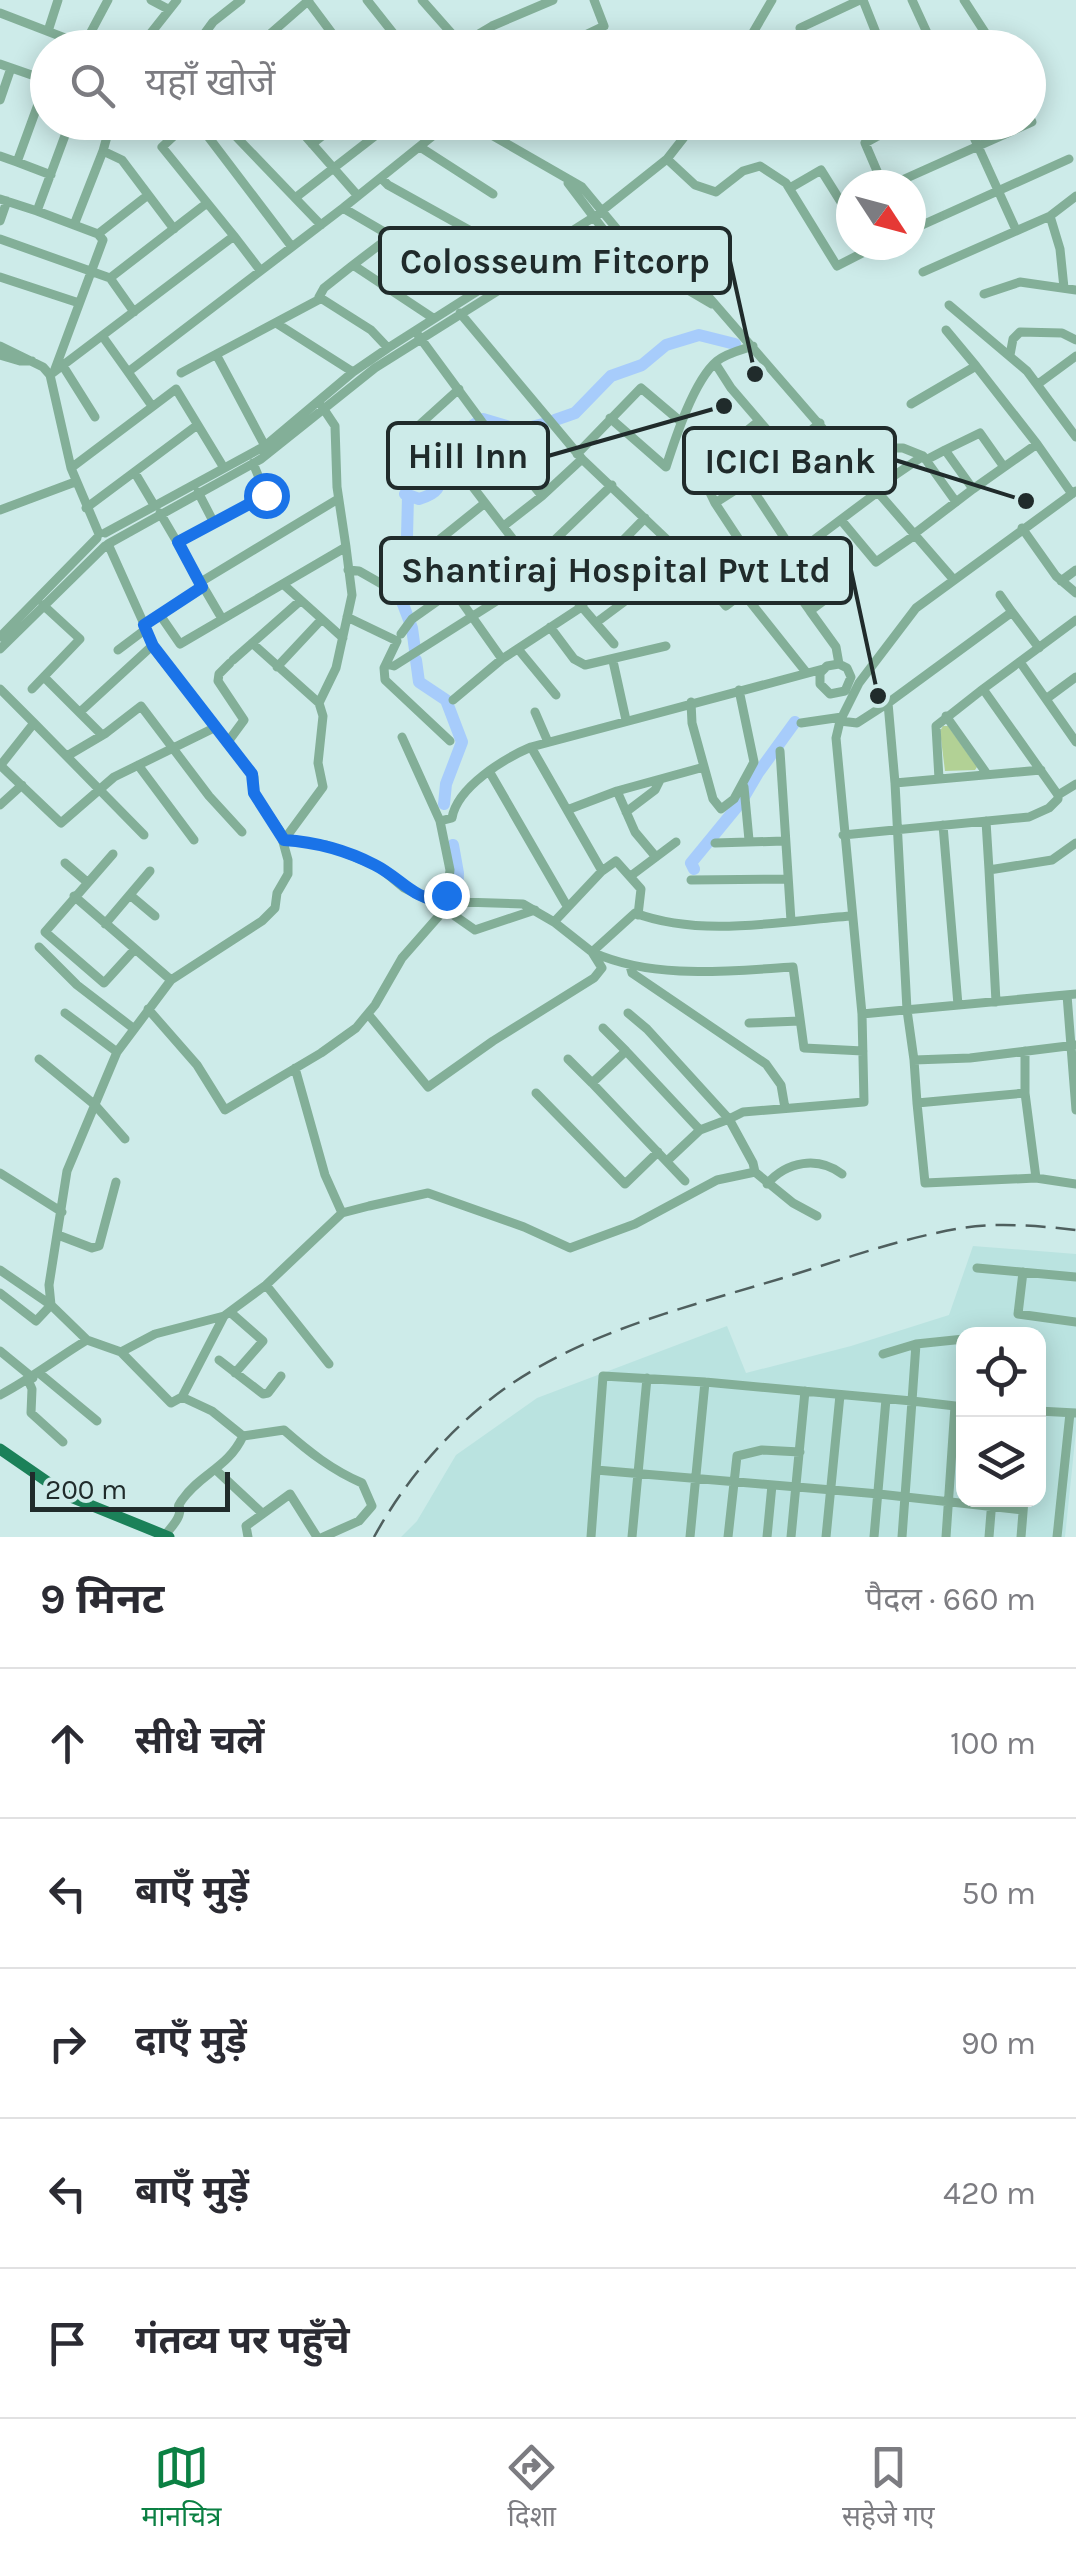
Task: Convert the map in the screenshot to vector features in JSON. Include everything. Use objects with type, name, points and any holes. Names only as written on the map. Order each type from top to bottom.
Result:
[{"type":"main road","points":[[0,1449],[68,1496],[167,1536]]},
{"type":"street","points":[[49,30],[58,0]]},
{"type":"street","points":[[95,30],[108,0]]},
{"type":"street","points":[[151,0],[168,9]]},
{"type":"street","points":[[152,30],[177,0]]},
{"type":"street","points":[[208,30],[240,0]]},
{"type":"street","points":[[274,30],[308,0],[328,30]]},
{"type":"street","points":[[366,0],[391,30]]},
{"type":"street","points":[[422,0],[446,30]]},
{"type":"street","points":[[490,30],[553,0]]},
{"type":"street","points":[[594,0],[604,26],[596,30]]},
{"type":"street","points":[[754,30],[772,0]]},
{"type":"street","points":[[800,28],[861,0],[874,30]]},
{"type":"street","points":[[912,0],[926,30]]},
{"type":"street","points":[[964,0],[983,30]]},
{"type":"street","points":[[0,13],[43,30]]},
{"type":"street","points":[[0,64],[30,73]]},
{"type":"street","points":[[0,100],[11,68]]},
{"type":"street","points":[[17,162],[30,126]]},
{"type":"street","points":[[38,211],[64,140]]},
{"type":"street","points":[[74,224],[105,140]]},
{"type":"street","points":[[170,140],[162,147],[260,270]]},
{"type":"street","points":[[211,140],[292,246]]},
{"type":"street","points":[[239,140],[321,225]]},
{"type":"street","points":[[309,140],[358,196]]},
{"type":"street","points":[[312,144],[317,140]]},
{"type":"street","points":[[295,198],[370,140]]},
{"type":"street","points":[[128,372],[428,140]]},
{"type":"street","points":[[499,140],[582,187],[606,234],[622,253],[712,304]]},
{"type":"street","points":[[0,637],[103,539],[265,446],[418,334],[434,318],[598,214],[667,159],[682,140]]},
{"type":"street","points":[[870,140],[865,143],[877,170]]},
{"type":"street","points":[[974,140],[1016,230]]},
{"type":"street","points":[[924,170],[991,140]]},
{"type":"street","points":[[420,147],[493,194]]},
{"type":"street","points":[[102,151],[122,160],[174,229]]},
{"type":"street","points":[[0,156],[51,175]]},
{"type":"street","points":[[926,223],[1069,158]]},
{"type":"street","points":[[667,159],[695,185],[716,192],[744,170],[760,166],[790,188],[837,266],[847,260]]},
{"type":"street","points":[[790,188],[821,170],[836,189]]},
{"type":"street","points":[[381,178],[492,245],[514,270]]},
{"type":"street","points":[[98,234],[148,195]]},
{"type":"street","points":[[923,272],[1050,216],[1076,196]]},
{"type":"street","points":[[0,221],[3,200],[98,234],[103,242],[50,376]]},
{"type":"street","points":[[110,278],[207,203]]},
{"type":"street","points":[[344,208],[479,290]]},
{"type":"street","points":[[598,214],[626,240],[703,291],[954,580]]},
{"type":"street","points":[[1050,216],[1060,249],[1064,288]]},
{"type":"street","points":[[157,509],[253,464],[353,372],[388,348],[460,312],[587,235],[606,234]]},
{"type":"street","points":[[50,376],[234,236]]},
{"type":"street","points":[[180,374],[320,299],[324,288],[391,236]]},
{"type":"street","points":[[0,239],[110,278],[134,312]]},
{"type":"street","points":[[352,265],[434,318]]},
{"type":"street","points":[[0,277],[80,303]]},
{"type":"street","points":[[984,294],[1013,282],[1076,290]]},
{"type":"street","points":[[320,299],[370,330],[388,348]]},
{"type":"street","points":[[950,306],[1010,355],[1038,384],[1076,436]]},
{"type":"street","points":[[460,312],[580,456],[681,553],[726,606],[924,458],[980,433],[1004,467]]},
{"type":"street","points":[[276,323],[353,372]]},
{"type":"street","points":[[823,669],[820,684],[826,692],[841,694],[855,683],[916,608],[1073,490],[946,330]]},
{"type":"street","points":[[1010,355],[1013,338],[1020,332],[1062,333],[1076,340]]},
{"type":"street","points":[[418,334],[542,496]]},
{"type":"street","points":[[103,337],[152,406]]},
{"type":"street","points":[[0,346],[43,366],[50,376],[71,468],[86,508],[153,646],[254,777],[254,793],[284,840],[288,874],[277,894],[275,908],[262,921],[170,980],[117,1052],[67,1171],[50,1285],[51,1304],[36,1321],[0,1293]]},
{"type":"street","points":[[610,418],[666,467],[680,421],[714,363],[753,346]]},
{"type":"street","points":[[0,355],[32,362]]},
{"type":"street","points":[[217,356],[265,446]]},
{"type":"street","points":[[1038,384],[1076,356]]},
{"type":"street","points":[[714,363],[786,452]]},
{"type":"street","points":[[63,366],[95,417]]},
{"type":"street","points":[[911,404],[976,366]]},
{"type":"street","points":[[504,525],[542,496],[641,388],[680,421]]},
{"type":"street","points":[[71,468],[176,389],[224,468]]},
{"type":"street","points":[[421,482],[396,448],[459,389]]},
{"type":"street","points":[[318,703],[336,668],[352,588],[338,499],[335,426],[321,405]]},
{"type":"street","points":[[1064,420],[1076,412]]},
{"type":"street","points":[[759,421],[701,470],[715,502],[764,576]]},
{"type":"street","points":[[401,634],[410,622],[454,591],[511,540],[504,525],[423,422]]},
{"type":"street","points":[[715,502],[748,482],[820,424]]},
{"type":"street","points":[[86,508],[196,426]]},
{"type":"street","points":[[841,520],[876,562],[1037,444]]},
{"type":"street","points":[[858,468],[876,448],[902,448],[924,458],[956,502]]},
{"type":"street","points":[[726,449],[795,554]]},
{"type":"street","points":[[945,450],[973,490]]},
{"type":"street","points":[[253,464],[272,512]]},
{"type":"street","points":[[135,473],[221,618]]},
{"type":"street","points":[[0,510],[75,482]]},
{"type":"street","points":[[612,486],[539,553],[539,560],[614,644]]},
{"type":"street","points":[[198,492],[213,521]]},
{"type":"street","points":[[178,542],[266,495]]},
{"type":"street","points":[[118,650],[200,585],[338,499]]},
{"type":"street","points":[[419,556],[485,504]]},
{"type":"street","points":[[568,590],[646,518]]},
{"type":"street","points":[[1022,528],[1060,581],[1076,593]]},
{"type":"street","points":[[0,649],[103,539]]},
{"type":"street","points":[[810,543],[841,588],[810,611]]},
{"type":"street","points":[[160,615],[180,644],[346,546]]},
{"type":"street","points":[[611,553],[645,586]]},
{"type":"street","points":[[598,622],[681,553]]},
{"type":"street","points":[[667,1161],[700,1130],[743,1112],[864,1102],[862,1014],[836,738],[855,683],[839,664],[836,647],[778,566]]},
{"type":"street","points":[[386,664],[396,666],[547,569]]},
{"type":"street","points":[[348,570],[359,571],[394,591]]},
{"type":"street","points":[[1060,581],[1076,570]]},
{"type":"street","points":[[284,584],[343,638]]},
{"type":"street","points":[[454,591],[502,660]]},
{"type":"street","points":[[743,592],[806,672]]},
{"type":"street","points":[[1000,595],[1039,648]]},
{"type":"street","points":[[227,743],[244,720],[218,674],[300,601]]},
{"type":"street","points":[[32,689],[80,639],[43,605]]},
{"type":"street","points":[[453,700],[502,660],[582,606]]},
{"type":"street","points":[[801,723],[841,719],[857,723],[1012,612]]},
{"type":"street","points":[[347,618],[397,641],[386,664],[385,680],[450,741]]},
{"type":"street","points":[[278,667],[321,620]]},
{"type":"street","points":[[939,778],[936,729],[946,716],[1076,620]]},
{"type":"street","points":[[550,628],[581,664],[613,661],[666,646]]},
{"type":"street","points":[[252,643],[318,703],[323,716],[318,760],[322,788],[284,840]]},
{"type":"street","points":[[80,712],[153,646]]},
{"type":"street","points":[[518,649],[556,695]]},
{"type":"street","points":[[613,661],[626,720]]},
{"type":"street","points":[[1020,662],[1076,742]]},
{"type":"street","points":[[440,821],[452,818],[457,802],[489,771],[531,747],[839,664]]},
{"type":"street","points":[[44,677],[102,736]]},
{"type":"street","points":[[1046,699],[1076,678]]},
{"type":"street","points":[[983,689],[1058,795]]},
{"type":"street","points":[[0,690],[144,835]]},
{"type":"street","points":[[740,690],[754,762],[744,792],[748,840]]},
{"type":"street","points":[[133,696],[209,796],[242,832]]},
{"type":"street","points":[[690,702],[712,799],[719,808],[744,792]]},
{"type":"street","points":[[888,703],[908,1010],[925,1183],[1036,1178],[1076,1184]]},
{"type":"street","points":[[67,756],[102,736],[141,706]]},
{"type":"street","points":[[535,712],[548,742]]},
{"type":"street","points":[[946,716],[986,774]]},
{"type":"street","points":[[34,723],[0,766],[61,823],[99,788],[216,727]]},
{"type":"street","points":[[148,1009],[197,1065],[225,1110],[343,1039],[368,1014],[402,958],[445,905],[450,870],[440,821],[402,737]]},
{"type":"street","points":[[531,747],[602,870]]},
{"type":"street","points":[[780,750],[791,921]]},
{"type":"street","points":[[138,765],[194,840]]},
{"type":"street","points":[[567,810],[617,791],[704,767]]},
{"type":"street","points":[[895,783],[1041,770]]},
{"type":"street","points":[[489,771],[567,906]]},
{"type":"street","points":[[626,812],[655,790],[660,780]]},
{"type":"street","points":[[844,835],[1029,818],[1049,808],[1058,795],[1076,784]]},
{"type":"street","points":[[0,805],[22,785]]},
{"type":"street","points":[[617,791],[635,832],[656,857]]},
{"type":"street","points":[[986,822],[996,1002]]},
{"type":"street","points":[[943,826],[958,1005]]},
{"type":"street","points":[[284,840],[326,844],[379,867],[419,896],[445,905],[519,903],[554,922],[592,952],[630,966],[704,972],[793,967],[804,1048],[863,1050]]},
{"type":"street","points":[[715,843],[784,841]]},
{"type":"street","points":[[632,875],[676,842]]},
{"type":"street","points":[[989,870],[1052,860],[1076,843]]},
{"type":"street","points":[[112,854],[45,932],[104,983],[135,949]]},
{"type":"street","points":[[554,922],[602,870],[616,861],[632,875],[642,892],[638,914]]},
{"type":"street","points":[[65,863],[87,882]]},
{"type":"street","points":[[105,924],[150,872]]},
{"type":"street","points":[[691,880],[787,879]]},
{"type":"street","points":[[130,895],[155,916]]},
{"type":"street","points":[[74,896],[170,980]]},
{"type":"street","points":[[445,905],[475,930],[535,910]]},
{"type":"street","points":[[592,952],[635,914],[695,925],[851,916]]},
{"type":"street","points":[[38,948],[133,1028]]},
{"type":"street","points":[[368,1014],[428,1088],[492,1041],[594,978],[602,968],[592,952]]},
{"type":"street","points":[[630,966],[632,973],[766,1064],[780,1085],[785,1108]]},
{"type":"street","points":[[862,1014],[1070,995],[1076,1110]]},
{"type":"street","points":[[628,1013],[728,1119],[754,1163],[754,1172],[817,1216]]},
{"type":"street","points":[[65,1014],[117,1052]]},
{"type":"street","points":[[750,1023],[800,1021]]},
{"type":"street","points":[[603,1028],[700,1130]]},
{"type":"street","points":[[914,1060],[1073,1045]]},
{"type":"street","points":[[592,1083],[626,1051]]},
{"type":"street","points":[[1025,1051],[1025,1092],[1036,1178]]},
{"type":"street","points":[[39,1058],[95,1104],[125,1139]]},
{"type":"street","points":[[568,1060],[685,1180]]},
{"type":"street","points":[[295,1068],[325,1175],[342,1213]]},
{"type":"street","points":[[917,1103],[1025,1092]]},
{"type":"street","points":[[536,1093],[625,1184],[658,1152]]},
{"type":"street","points":[[767,1184],[776,1174],[806,1161],[831,1166],[842,1174]]},
{"type":"street","points":[[121,1352],[155,1334],[227,1314],[266,1285],[342,1213],[428,1193],[524,1226],[570,1248],[635,1224],[717,1180],[754,1172]]},
{"type":"street","points":[[0,1173],[62,1212]]},
{"type":"street","points":[[58,1236],[92,1248],[98,1246],[116,1182]]},
{"type":"street","points":[[977,1268],[1076,1277]]},
{"type":"street","points":[[0,1270],[51,1304],[87,1340],[121,1352],[172,1402],[182,1397],[227,1314]]},
{"type":"street","points":[[1023,1272],[1018,1314],[1076,1322]]},
{"type":"street","points":[[266,1285],[329,1364]]},
{"type":"street","points":[[227,1314],[263,1342],[235,1372]]},
{"type":"street","points":[[0,1395],[87,1340]]},
{"type":"street","points":[[884,1354],[916,1344],[956,1340]]},
{"type":"street","points":[[902,1537],[916,1344]]},
{"type":"street","points":[[0,1350],[97,1421]]},
{"type":"street","points":[[219,1360],[263,1394],[280,1376]]},
{"type":"street","points":[[591,1537],[603,1376],[956,1406]]},
{"type":"street","points":[[33,1377],[31,1413],[63,1442]]},
{"type":"street","points":[[632,1537],[647,1378]]},
{"type":"street","points":[[690,1537],[705,1382]]},
{"type":"street","points":[[790,1537],[805,1391]]},
{"type":"street","points":[[826,1537],[840,1394]]},
{"type":"street","points":[[182,1397],[212,1411],[243,1436],[284,1430],[313,1456],[350,1480],[362,1483],[372,1506],[359,1520],[320,1537],[290,1494],[246,1526],[248,1537]]},
{"type":"street","points":[[874,1537],[886,1399]]},
{"type":"street","points":[[1046,1411],[1073,1413],[1057,1537]]},
{"type":"street","points":[[946,1537],[958,1417]]},
{"type":"street","points":[[167,1536],[179,1516],[179,1504],[201,1478],[218,1471],[243,1436]]},
{"type":"street","points":[[728,1537],[737,1456],[762,1450],[800,1452]]},
{"type":"street","points":[[596,1470],[956,1502]]},
{"type":"street","points":[[218,1471],[262,1513]]},
{"type":"street","points":[[767,1537],[772,1485]]},
{"type":"street","points":[[989,1537],[992,1507]]},
{"type":"street","points":[[1021,1537],[1024,1507]]},
{"type":"shaded area","points":[[973,1246],[1076,1254],[1076,1431],[1065,1537],[401,1537],[417,1521],[456,1455],[537,1398],[727,1326],[746,1373],[949,1315]]},
{"type":"green space","points":[[948,726],[977,767],[975,770],[945,771],[940,731]]},
{"type":"waterway","points":[[555,420],[575,413],[611,376],[642,365],[666,345],[699,335],[735,344]]},
{"type":"waterway","points":[[405,494],[419,499],[435,492],[450,449],[483,419],[520,430],[543,424]]},
{"type":"waterway","points":[[408,496],[407,537],[398,591],[412,628],[415,650]]},
{"type":"waterway","points":[[416,660],[419,682],[446,700],[462,742],[446,784],[444,804]]},
{"type":"waterway","points":[[694,869],[691,863],[741,802],[795,722]]},
{"type":"waterway","points":[[453,845],[457,897]]},
{"type":"railway","points":[[374,1537],[415,1475],[465,1420],[504,1389],[569,1351],[677,1310],[940,1232],[1004,1225],[1076,1230]]},
{"type":"place","name":"Colosseum Fitcorp","points":[[755,374]]},
{"type":"place","name":"Hill Inn","points":[[724,406]]},
{"type":"place","name":"ICICI Bank","points":[[1026,501]]},
{"type":"place","name":"Shantiraj Hospital Pvt Ltd","points":[[878,696]]},
{"type":"route","points":[[266,495],[178,542],[202,587],[144,625],[153,646],[252,774],[254,793],[284,840],[326,844],[379,867],[404,888],[430,901],[444,901],[446,895]]}]
